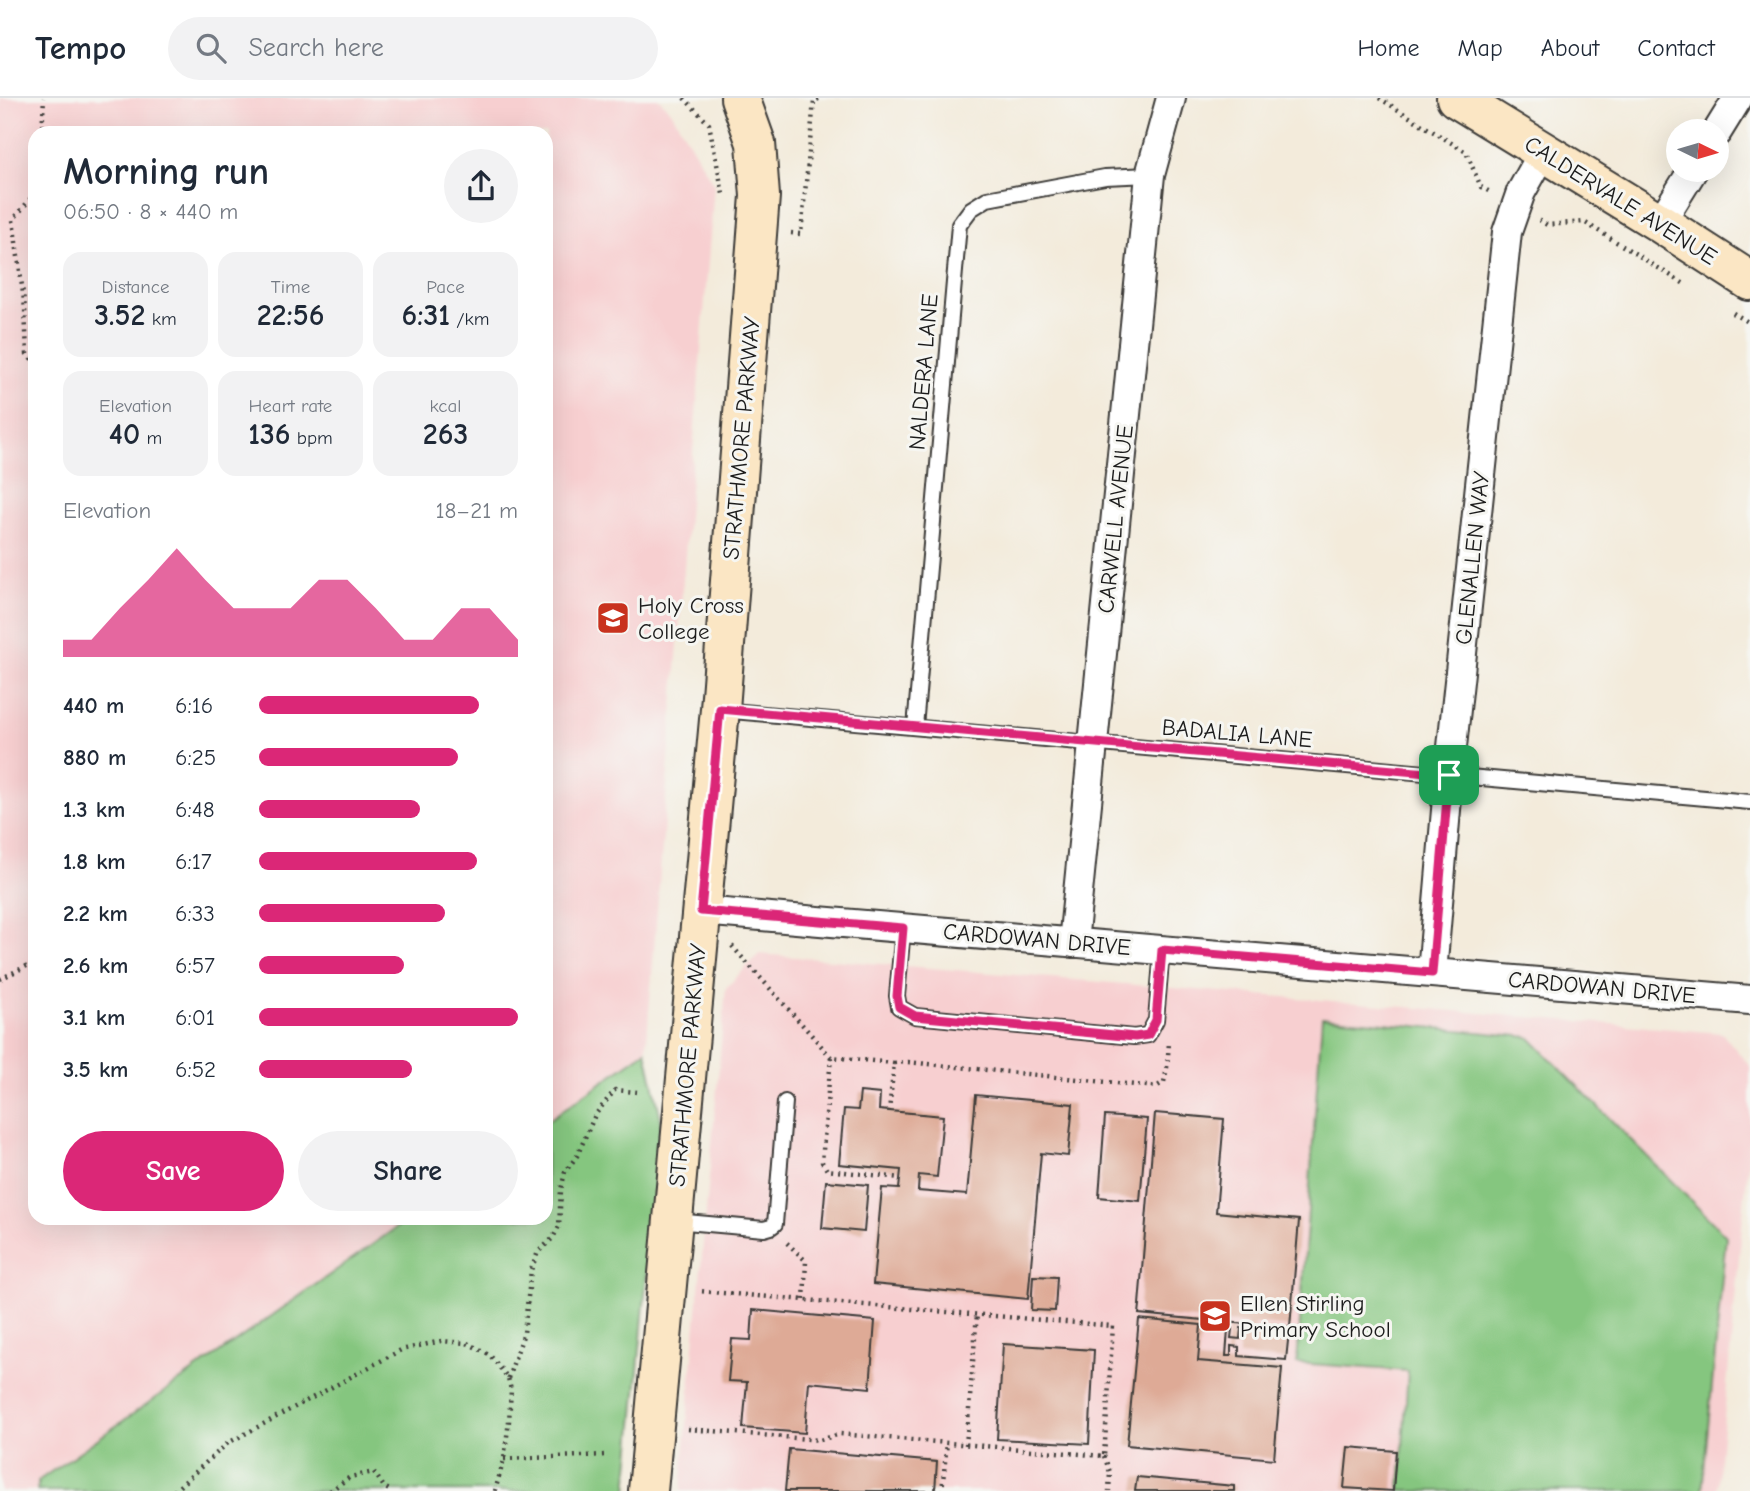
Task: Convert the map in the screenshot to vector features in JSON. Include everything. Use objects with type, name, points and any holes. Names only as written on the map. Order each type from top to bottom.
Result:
[{"type":"street","name":"STRATHMORE PARKWAY","points":[[648,1491],[720,709],[760,196],[756,143],[740,98]]},
{"type":"street","name":"CARWELL AVENUE","points":[[1073,943],[1150,175],[1171,98]]},
{"type":"street","name":"CALDERVALE AVENUE","points":[[1456,98],[1660,223],[1738,295]]},
{"type":"street","points":[[1725,119],[1738,98]]},
{"type":"street","name":"GLENALLEN WAY","points":[[1432,973],[1449,775],[1507,232],[1521,192],[1544,151]]},
{"type":"street","points":[[1660,223],[1686,182]]},
{"type":"street","name":"CARDOWAN DRIVE","points":[[701,911],[1750,1000]]},
{"type":"lane","name":"NALDERA LANE","points":[[915,727],[959,225],[971,209],[987,199],[1105,177],[1150,175]]},
{"type":"lane","name":"BADALIA LANE","points":[[720,709],[1750,802]]},
{"type":"lane","points":[[903,928],[897,996],[899,1007],[915,1016],[1135,1037],[1148,1035],[1156,1020],[1162,950]]},
{"type":"lane","points":[[673,1221],[764,1229],[775,1224],[785,1102]]},
{"type":"path","points":[[42,126],[44,98]]},
{"type":"path","points":[[1379,98],[1466,152],[1481,187],[1548,225],[1584,222],[1691,287]]},
{"type":"path","points":[[28,202],[13,220],[25,308],[28,355]]},
{"type":"path","points":[[1738,295],[1750,323]]},
{"type":"path","points":[[701,911],[831,1057],[894,1063],[889,1111]]},
{"type":"path","points":[[0,979],[28,965]]},
{"type":"path","points":[[831,1057],[822,1162],[827,1170],[900,1178]]},
{"type":"path","points":[[508,1378],[524,1333],[531,1270],[538,1252],[553,1238],[559,1226],[565,1172],[577,1156],[595,1115],[615,1090],[637,1092]]},
{"type":"path","points":[[771,1227],[807,1261],[804,1300]]},
{"type":"path","points":[[667,1288],[1113,1326],[1104,1456],[1110,1472],[1109,1491]]},
{"type":"path","points":[[966,1445],[977,1314]]},
{"type":"path","points":[[174,1491],[228,1443],[401,1350],[441,1341],[467,1343],[489,1354],[508,1378],[511,1390],[509,1421],[504,1459],[495,1491]]},
{"type":"path","points":[[654,1427],[820,1440],[840,1433],[1104,1456]]},
{"type":"path","points":[[942,1491],[947,1443]]},
{"type":"path","points":[[504,1459],[606,1455]]},
{"type":"path","points":[[330,1491],[350,1478],[374,1472],[384,1487],[391,1491]]},
{"type":"shaded area","name":"Holy Cross College","points":[[0,98],[658,98],[671,111],[714,185],[646,1051],[553,1117],[553,126],[28,126],[28,1225],[400,1225],[38,1481],[37,1491],[0,1491]]},
{"type":"shaded area","name":"Ellen Stirling Primary School","points":[[759,954],[1722,1033],[1750,1066],[1750,1141],[1717,1491],[681,1491],[726,988]]},
{"type":"green space","points":[[1322,1017],[1529,1037],[1726,1236],[1702,1491],[1400,1491],[1408,1371],[1297,1363]]},
{"type":"green space","points":[[646,1051],[661,1119],[627,1491],[37,1491],[38,1481],[400,1225],[553,1225],[553,1117]]},
{"type":"building","points":[[860,1092],[880,1094],[879,1110],[943,1116],[937,1177],[919,1175],[918,1191],[967,1195],[976,1095],[1073,1104],[1068,1156],[1041,1153],[1028,1299],[873,1284],[882,1188],[899,1189],[901,1170],[839,1164],[844,1109],[858,1110]]},
{"type":"building","points":[[1155,1113],[1224,1119],[1216,1212],[1299,1220],[1290,1327],[1255,1324],[1254,1328],[1289,1331],[1286,1360],[1239,1356],[1239,1347],[1231,1346],[1231,1356],[1226,1356],[1228,1329],[1232,1329],[1231,1338],[1240,1339],[1241,1328],[1246,1329],[1247,1324],[1139,1314]]},
{"type":"building","points":[[1105,1116],[1147,1119],[1140,1201],[1099,1197]]},
{"type":"building","points":[[826,1181],[868,1185],[864,1232],[822,1228]]},
{"type":"building","points":[[1033,1276],[1057,1277],[1055,1311],[1031,1310]]},
{"type":"building","points":[[753,1310],[875,1321],[870,1388],[809,1382],[805,1433],[743,1428],[747,1382],[728,1381],[732,1339],[751,1340]]},
{"type":"building","points":[[1139,1319],[1201,1325],[1198,1361],[1282,1368],[1274,1459],[1127,1445]]},
{"type":"building","points":[[1003,1344],[1094,1350],[1089,1444],[997,1439]]},
{"type":"building","points":[[1348,1447],[1396,1451],[1393,1491],[1344,1488]]},
{"type":"building","points":[[789,1449],[937,1462],[935,1491],[785,1491]]},
{"type":"building","points":[[1137,1477],[1234,1486],[1234,1491],[1135,1491]]},
{"type":"place","name":"Holy Cross College","points":[[613,618]]},
{"type":"place","name":"Ellen Stirling Primary School","points":[[1215,1316]]},
{"type":"route","points":[[720,709],[1449,775],[1432,973],[1162,950],[1156,1020],[1148,1035],[1135,1037],[915,1016],[899,1007],[897,996],[903,928],[701,911],[720,709]]}]
